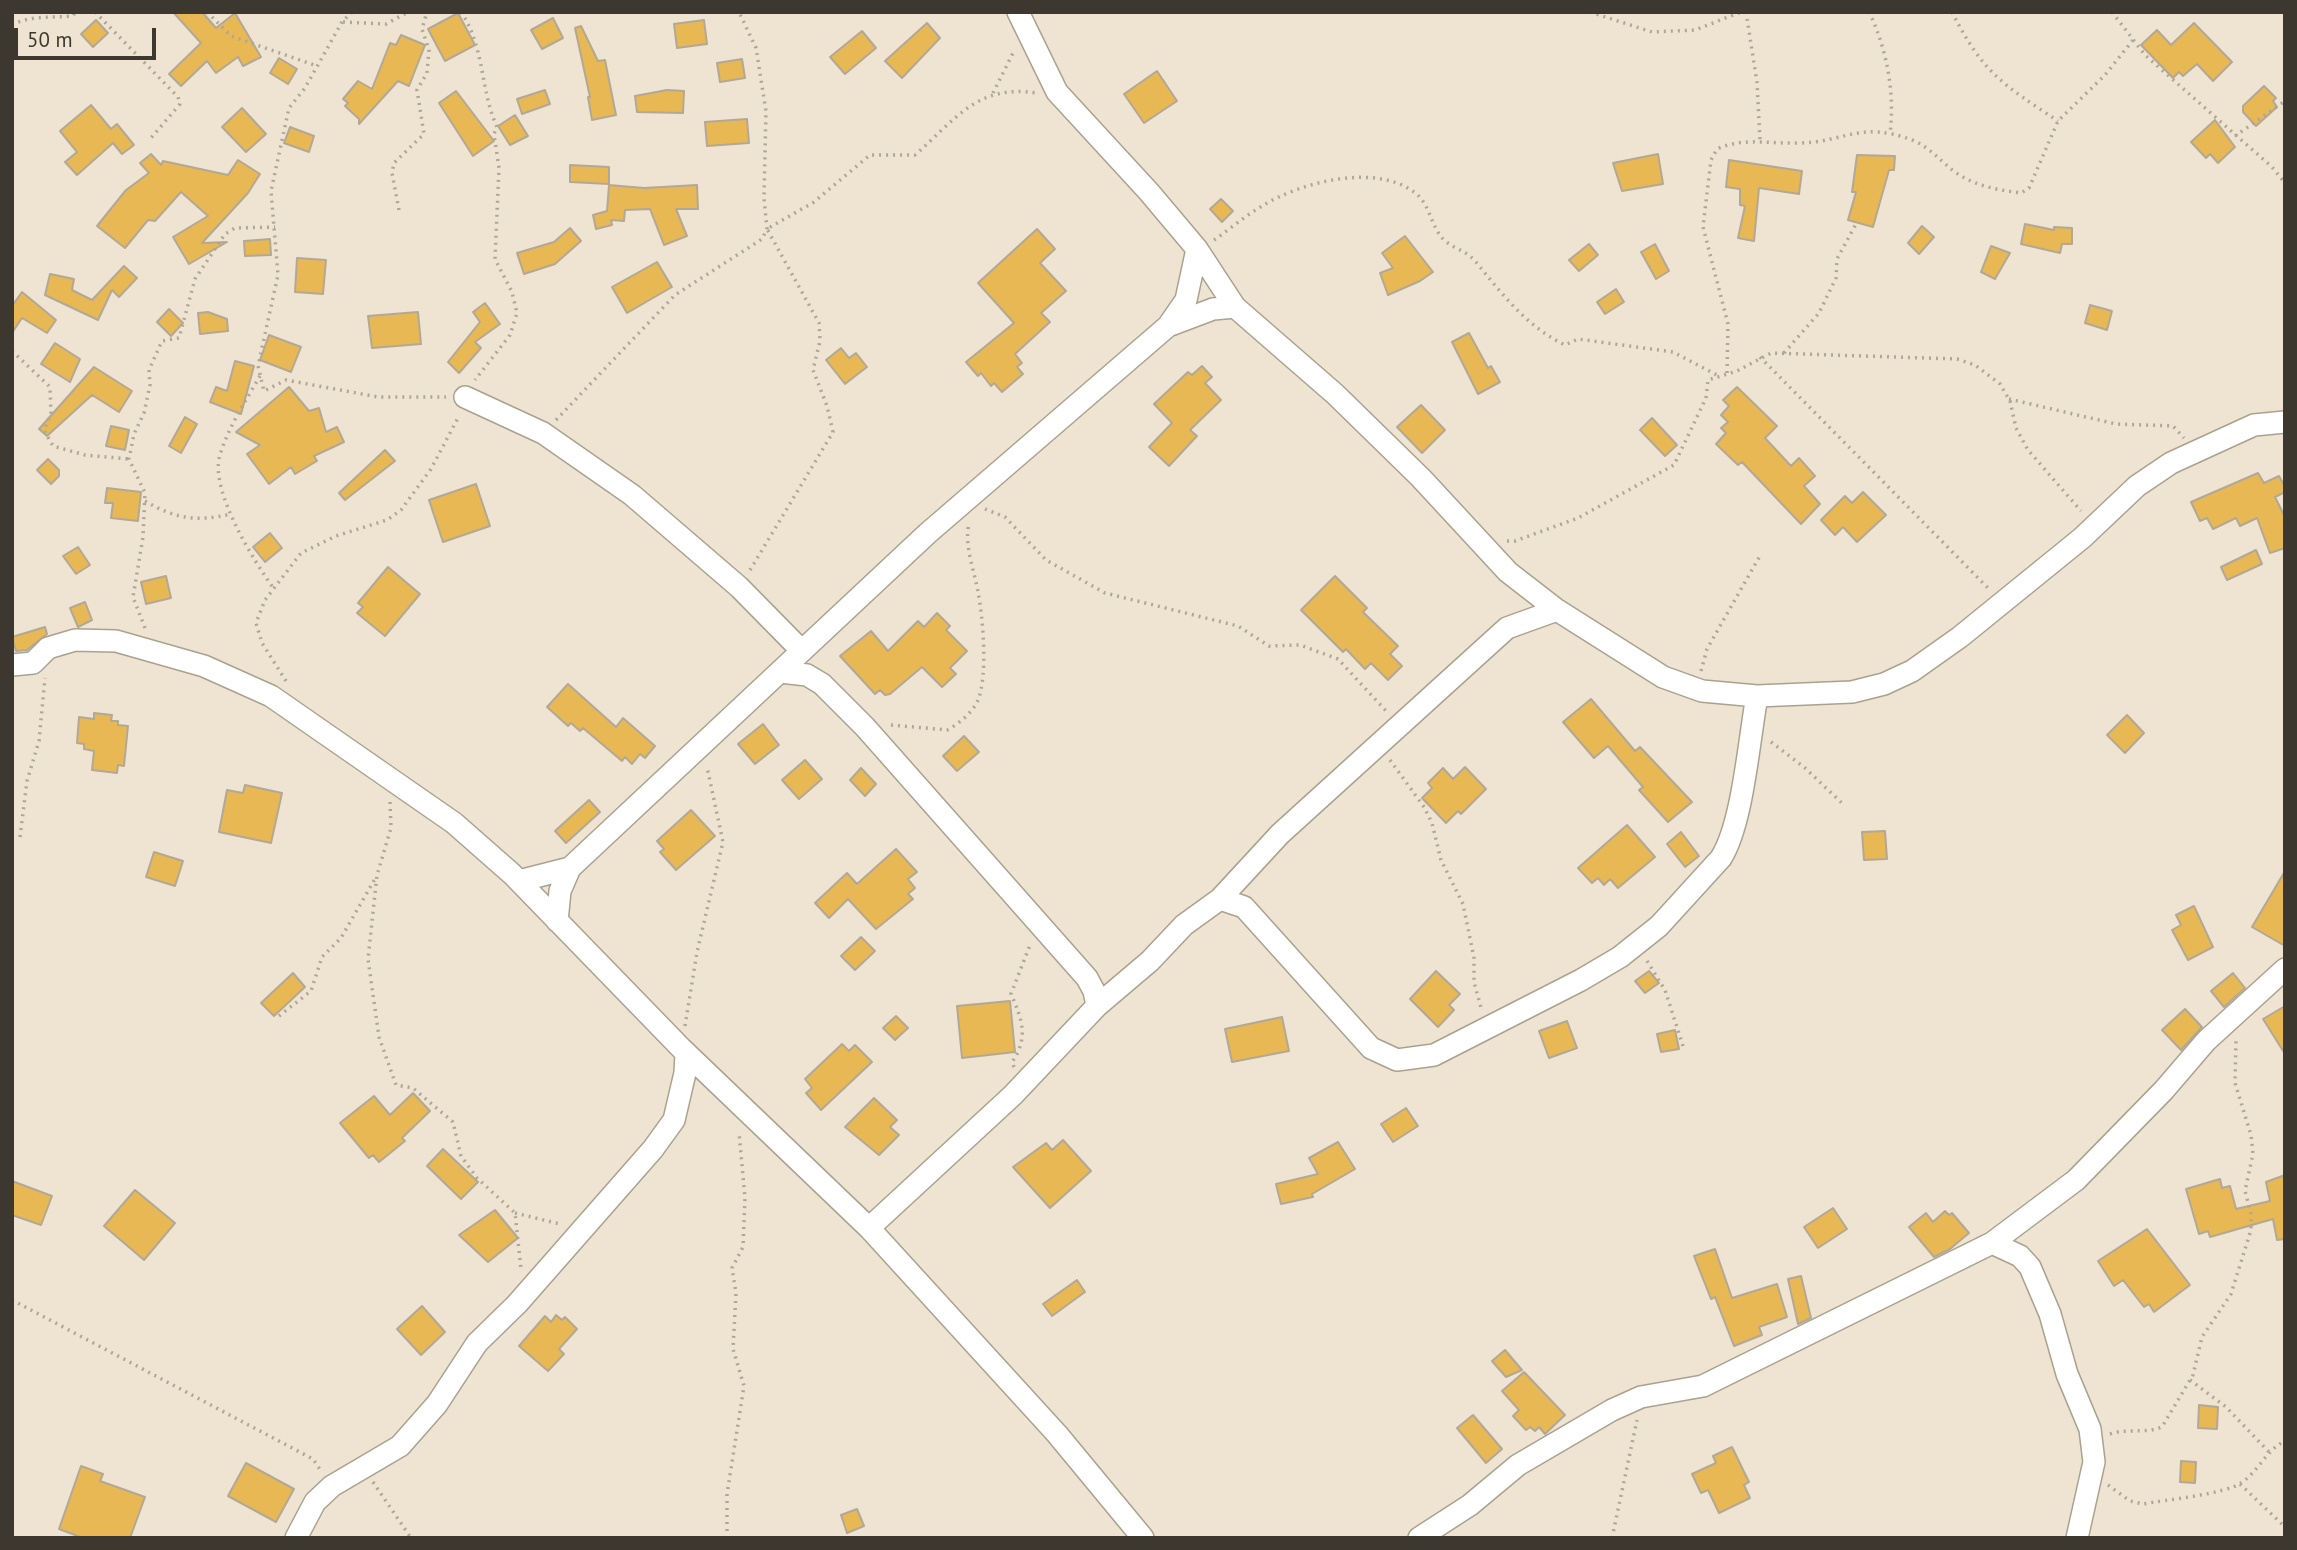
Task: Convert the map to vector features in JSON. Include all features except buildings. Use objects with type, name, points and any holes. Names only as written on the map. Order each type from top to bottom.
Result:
[{"type":"street","points":[[1020,17],[1057,92],[1149,192],[1197,251],[1235,307],[1335,394],[1508,572],[1557,610],[1663,677],[1702,691],[1757,696],[1852,692],[1884,684],[1912,671],[2002,603],[2137,486],[2171,463],[2254,425],[2285,422]]},
{"type":"street","points":[[557,921],[560,891],[570,868],[641,804],[805,645],[974,501],[1168,326],[1186,300],[1197,251]]},
{"type":"street","points":[[1168,326],[1213,309],[1235,307]]},
{"type":"street","points":[[465,397],[543,433],[632,495],[805,645],[816,680]]},
{"type":"street","points":[[869,1228],[1022,1085],[1097,1006],[1150,961],[1184,925],[1220,899],[1280,834],[1379,747],[1507,628],[1557,610]]},
{"type":"street","points":[[12,665],[33,663],[48,648],[75,640],[116,641],[204,666],[271,696],[389,775],[454,823],[519,881],[684,1051],[869,1228],[1057,1434],[1143,1538]]},
{"type":"street","points":[[780,672],[816,680],[864,727],[1087,978],[1094,991],[1097,1006]]},
{"type":"street","points":[[1220,899],[1244,907],[1322,991],[1354,1031],[1381,1055],[1396,1060],[1434,1055],[1490,1029],[1581,980],[1633,947],[1659,926],[1728,846],[1757,696]]},
{"type":"street","points":[[519,881],[570,868]]},
{"type":"street","points":[[1419,1538],[1470,1504],[1518,1465],[1565,1436],[1641,1396],[1703,1386],[1992,1243],[2076,1180],[2233,1017],[2285,970]]},
{"type":"street","points":[[296,1538],[316,1502],[332,1486],[400,1446],[437,1404],[477,1343],[534,1285],[580,1229],[653,1149],[674,1120],[685,1073],[684,1051]]},
{"type":"street","points":[[1992,1243],[2020,1256],[2029,1267],[2050,1314],[2067,1374],[2092,1440],[2094,1462],[2077,1538]]},
{"type":"path","points":[[12,25],[25,18],[73,16],[75,12]]},
{"type":"path","points":[[95,12],[178,97],[180,104],[176,111],[151,138]]},
{"type":"path","points":[[208,12],[231,36],[317,66]]},
{"type":"path","points":[[352,12],[342,22],[289,108],[271,191],[278,275],[258,366],[264,391],[286,380],[378,397],[465,397]]},
{"type":"path","points":[[342,22],[386,24],[408,12]]},
{"type":"path","points":[[399,210],[392,173],[394,163],[424,134],[417,90],[427,73],[429,50],[422,29],[427,12]]},
{"type":"path","points":[[292,690],[262,643],[256,623],[265,600],[301,552],[335,536],[387,520],[401,510],[431,469],[458,417],[465,397],[510,334],[517,313],[512,292],[495,259],[499,189],[494,134],[496,127],[487,106],[478,47],[461,12]]},
{"type":"path","points":[[739,587],[833,432],[827,406],[813,370],[820,341],[819,323],[767,229],[764,198],[766,111],[756,48],[740,12]]},
{"type":"path","points":[[1590,12],[1652,32],[1695,30],[1744,12],[1757,82],[1760,140]]},
{"type":"path","points":[[1869,12],[1876,27],[1894,104],[1890,134]]},
{"type":"path","points":[[1952,12],[1972,51],[1995,78],[2058,121]]},
{"type":"path","points":[[2112,12],[2144,55],[2272,167],[2285,183]]},
{"type":"path","points":[[543,433],[675,295],[762,239],[767,229],[814,202],[870,155],[915,155],[954,118],[993,93],[1011,59],[1020,17]]},
{"type":"path","points":[[1727,374],[1728,324],[1703,227],[1711,160],[1717,149],[1760,140],[1797,144],[1831,139],[1857,130],[1890,134],[1926,148],[1954,171],[1976,184],[2021,193],[2029,188],[2058,121],[2095,85],[2133,40]]},
{"type":"path","points":[[993,93],[1057,92]]},
{"type":"path","points":[[2235,136],[2285,101]]},
{"type":"path","points":[[1197,251],[1262,206],[1316,184],[1375,177],[1399,182],[1422,198],[1435,228],[1446,242],[1473,257],[1526,320],[1554,340],[1565,345],[1578,340],[1673,352],[1717,375]]},
{"type":"path","points":[[1784,352],[1819,313],[1836,278],[1837,258],[1857,222]]},
{"type":"path","points":[[154,652],[133,597],[145,501],[129,459],[134,434],[144,413],[149,370],[163,341],[179,338],[195,279],[225,234],[235,228],[275,227]]},
{"type":"path","points":[[12,351],[50,387],[51,414],[44,430],[53,446],[85,454],[129,459]]},
{"type":"path","points":[[1480,541],[1515,541],[1546,531],[1578,518],[1674,465],[1706,398],[1704,389],[1708,380],[1727,374],[1760,356],[1784,352],[1957,359],[1975,365],[2000,384],[2009,399],[2016,428],[2028,450],[2094,526]]},
{"type":"path","points":[[1760,356],[2002,603]]},
{"type":"path","points":[[261,375],[219,456],[221,480],[240,537],[274,589]]},
{"type":"path","points":[[2009,399],[2116,425],[2173,426],[2196,452]]},
{"type":"path","points":[[145,501],[165,513],[183,518],[206,520],[231,514]]},
{"type":"path","points":[[864,727],[883,724],[947,730],[971,711],[979,699],[982,665],[980,608],[968,530],[974,501],[995,511],[1046,560],[1105,593],[1238,626],[1269,646],[1300,645],[1338,659],[1401,727]]},
{"type":"path","points":[[1702,691],[1701,671],[1707,649],[1761,554]]},
{"type":"path","points":[[20,838],[27,782],[39,741],[48,648]]},
{"type":"path","points":[[1750,731],[1777,746],[1805,768],[1845,806]]},
{"type":"path","points":[[684,1051],[697,952],[723,842],[709,788],[704,740]]},
{"type":"path","points":[[1379,747],[1432,823],[1441,860],[1462,904],[1474,958],[1477,1000],[1490,1029]]},
{"type":"path","points":[[389,775],[391,828],[377,875],[368,959],[379,1037],[390,1076],[396,1085],[413,1088],[453,1122],[461,1156],[477,1178],[515,1213],[580,1229]]},
{"type":"path","points":[[279,1016],[311,991],[322,957],[341,937],[377,875]]},
{"type":"path","points":[[1022,1085],[1012,1062],[1020,1050],[1024,1023],[1012,994],[1039,926]]},
{"type":"path","points":[[1633,947],[1653,967],[1665,990],[1683,1046]]},
{"type":"path","points":[[2092,1440],[2122,1430],[2150,1432],[2162,1427],[2190,1380],[2202,1338],[2217,1319],[2237,1281],[2250,1230],[2251,1214],[2245,1191],[2253,1154],[2251,1135],[2235,1083],[2237,1050],[2233,1017]]},
{"type":"path","points":[[727,1538],[727,1493],[744,1387],[733,1349],[736,1293],[733,1268],[743,1247],[744,1198],[736,1102]]},
{"type":"path","points":[[515,1213],[521,1269],[534,1285]]},
{"type":"path","points":[[12,1300],[313,1459],[332,1486]]},
{"type":"path","points":[[2190,1380],[2226,1407],[2269,1452]]},
{"type":"path","points":[[1612,1538],[1641,1396]]},
{"type":"path","points":[[2089,1480],[2103,1482],[2130,1501],[2143,1504],[2241,1484],[2269,1452],[2285,1440]]},
{"type":"path","points":[[368,1466],[375,1486],[411,1538]]},
{"type":"path","points":[[2241,1484],[2285,1527]]}]
